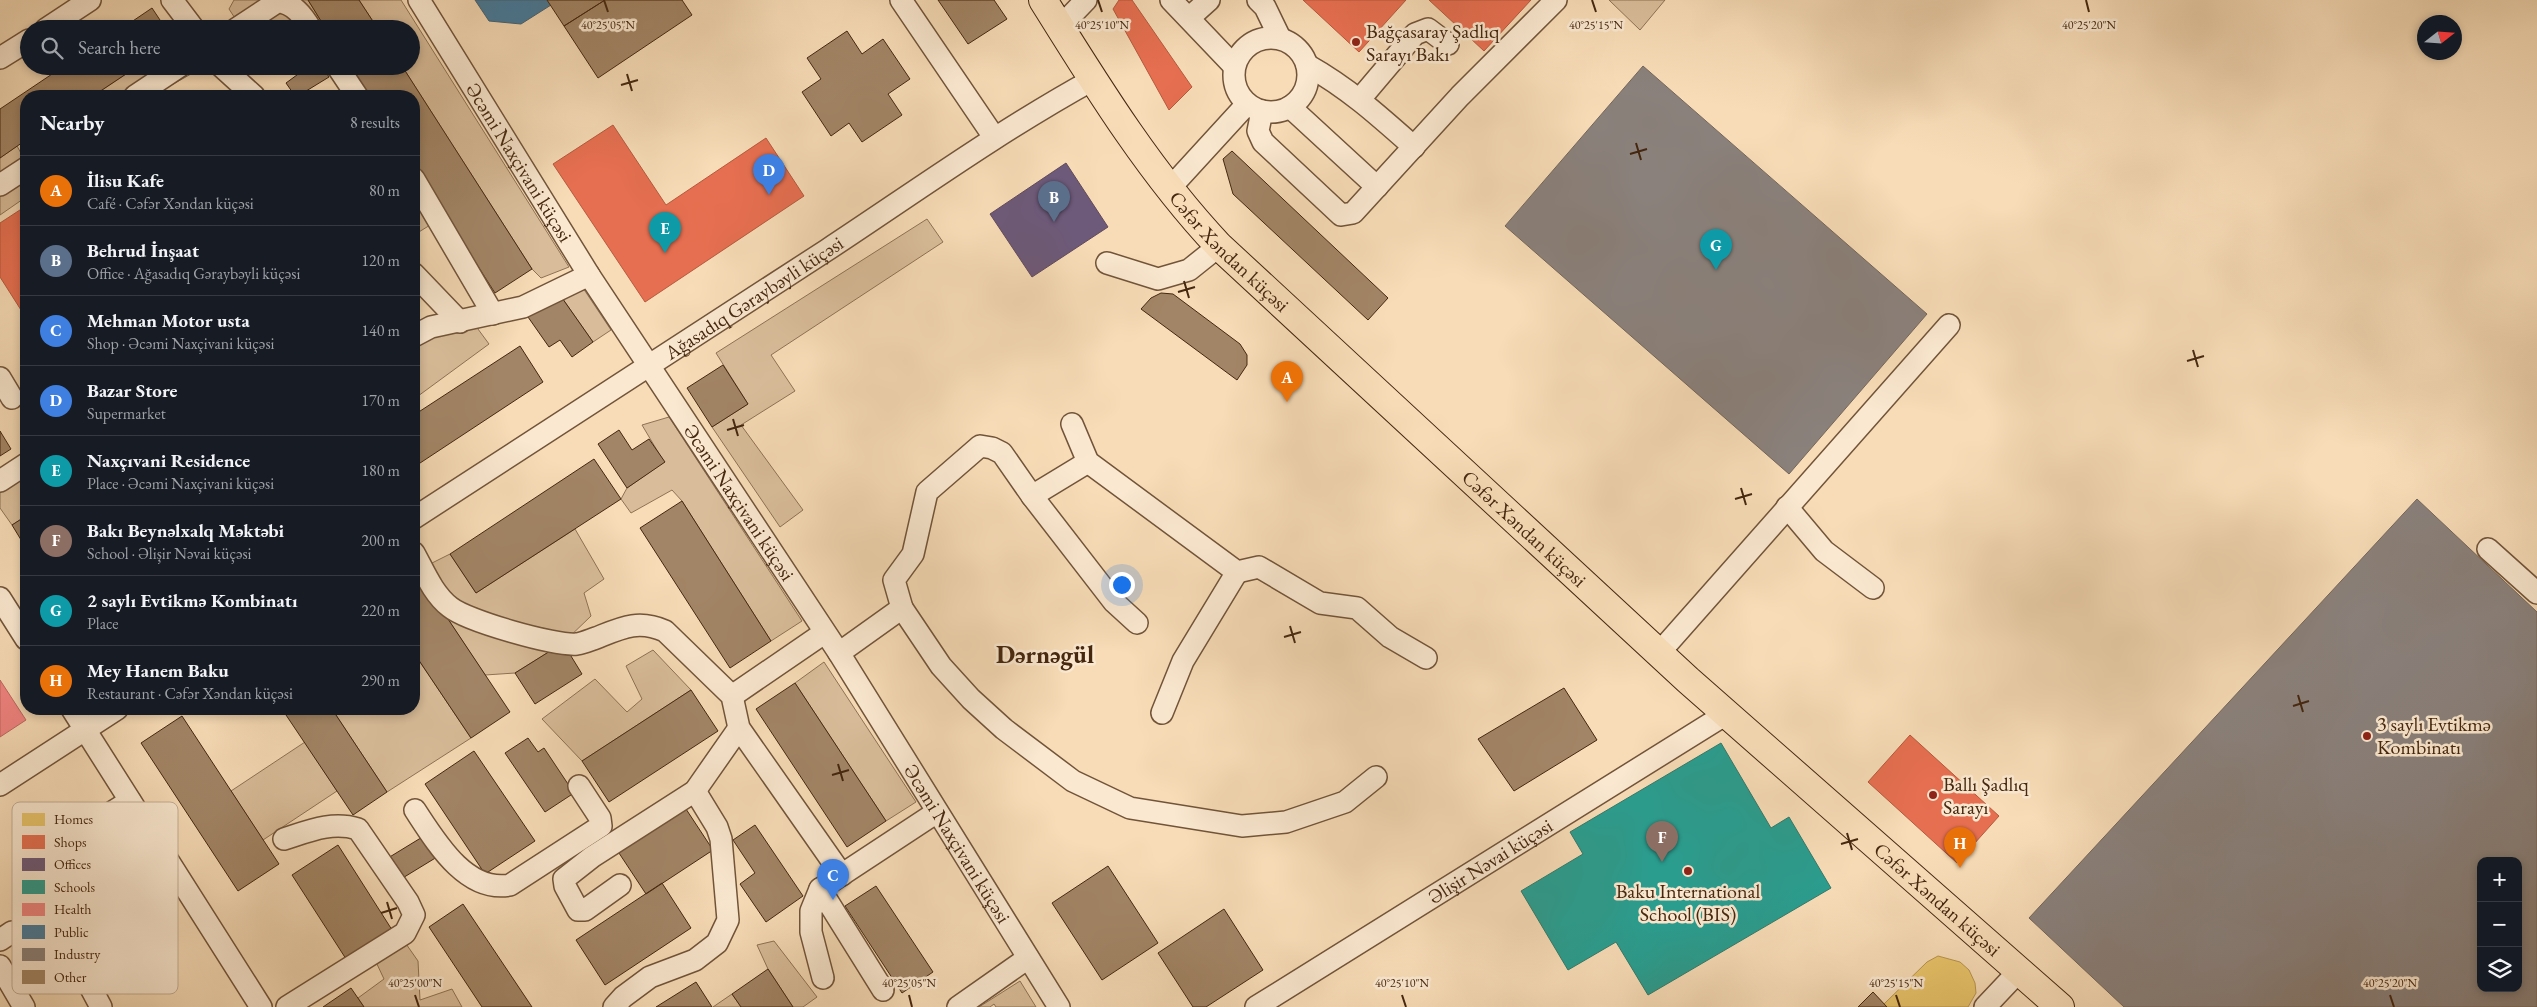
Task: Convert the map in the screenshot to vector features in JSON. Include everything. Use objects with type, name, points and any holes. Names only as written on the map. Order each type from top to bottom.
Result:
[{"type":"main road","name":"Cəfər Xəndan küçəsi","points":[[1043,0],[1120,119],[1193,218],[1219,246],[1726,714],[2060,1007]]},
{"type":"street","points":[[60,20],[90,0]]},
{"type":"street","points":[[172,0],[187,20]]},
{"type":"street","name":"Əcəmi Naxçivani küçəsi","points":[[419,0],[589,275],[839,653],[936,812],[1059,1007]]},
{"type":"street","points":[[901,0],[994,137]]},
{"type":"street","points":[[1060,27],[1086,0]]},
{"type":"street","points":[[1171,0],[1234,66]]},
{"type":"street","points":[[1189,18],[1209,0]]},
{"type":"street","points":[[1258,0],[1265,7],[1280,38]]},
{"type":"street","points":[[1414,147],[1360,99],[1338,82],[1307,64],[1296,48],[1280,38],[1270,37],[1251,43],[1244,49],[1234,66],[1235,85],[1255,108],[1258,131],[1263,142],[1341,215],[1353,213],[1414,147],[1460,96],[1556,0]]},
{"type":"street","points":[[250,20],[277,2],[284,2],[290,4],[303,20]]},
{"type":"street","points":[[1360,99],[1415,34],[1428,29],[1448,44]]},
{"type":"street","points":[[0,58],[20,46]]},
{"type":"street","points":[[1255,108],[1272,112],[1290,107],[1304,93],[1307,84],[1307,64]]},
{"type":"street","points":[[144,90],[166,75]]},
{"type":"street","points":[[231,75],[247,90]]},
{"type":"street","points":[[343,75],[353,90]]},
{"type":"street","name":"Ağasadıq Gəraybəyli küçəsi","points":[[420,514],[649,367],[919,189],[994,137],[1094,79]]},
{"type":"street","points":[[1290,107],[1377,187]]},
{"type":"street","points":[[1171,187],[1255,108]]},
{"type":"street","points":[[0,186],[20,172]]},
{"type":"street","points":[[420,189],[494,314]]},
{"type":"street","points":[[1107,263],[1158,279],[1189,270],[1219,246]]},
{"type":"street","points":[[420,333],[431,327],[523,308],[589,275]]},
{"type":"street","points":[[420,280],[460,322]]},
{"type":"street","points":[[1659,653],[1949,325]]},
{"type":"street","points":[[0,378],[12,398]]},
{"type":"street","points":[[1072,424],[1088,462],[1237,572]]},
{"type":"street","points":[[1137,623],[1114,602],[1032,496],[1002,453],[992,448],[980,446],[927,492],[913,554],[894,580],[902,608],[941,666],[971,699],[1004,729],[1073,781],[1130,808],[1242,826],[1286,822],[1346,802],[1376,777]]},
{"type":"street","points":[[1032,496],[1088,462]]},
{"type":"street","points":[[0,481],[20,468]]},
{"type":"street","points":[[1787,507],[1824,552],[1873,588]]},
{"type":"street","points":[[2488,549],[2537,593]]},
{"type":"street","points":[[420,563],[439,596],[450,607],[463,615],[535,638],[578,644],[636,624],[652,625],[665,630],[732,696],[739,728],[842,875]]},
{"type":"street","points":[[1162,713],[1183,660],[1237,572],[1259,567],[1320,603],[1356,608],[1390,637],[1426,658]]},
{"type":"street","points":[[0,598],[20,629]]},
{"type":"street","points":[[839,653],[902,608]]},
{"type":"street","points":[[732,696],[824,633]]},
{"type":"street","name":"Əlişir Nəvai küçəsi","points":[[1256,1007],[1726,714]]},
{"type":"street","points":[[76,715],[130,800],[127,802]]},
{"type":"street","points":[[0,785],[107,715]]},
{"type":"street","points":[[620,885],[585,910],[578,910],[564,886],[564,879],[592,857],[694,791],[739,728]]},
{"type":"street","points":[[415,810],[444,853],[456,865],[490,886],[498,887],[510,885],[601,826],[600,818],[579,786]]},
{"type":"street","points":[[614,1007],[623,997],[650,977],[695,960],[717,943],[728,920],[721,839],[717,827],[694,791]]},
{"type":"street","points":[[822,978],[811,932],[811,910],[820,889],[936,812]]},
{"type":"street","points":[[284,839],[318,827],[346,825],[358,829],[408,902],[414,915],[405,933],[287,1007]]},
{"type":"street","points":[[178,876],[260,1007]]},
{"type":"street","points":[[820,889],[883,990]]},
{"type":"street","points":[[958,1007],[1028,958]]},
{"type":"street","points":[[0,966],[12,986]]},
{"type":"street","points":[[1985,1007],[2019,971]]},
{"type":"street","points":[[16,994],[24,1007]]},
{"type":"street","points":[[94,994],[101,1007]]},
{"type":"shaded area","points":[[234,0],[308,0],[320,20],[236,20],[229,9]]},
{"type":"shaded area","points":[[359,0],[401,0],[414,20],[372,20]]},
{"type":"shaded area","points":[[1609,0],[1665,0],[1640,30]]},
{"type":"shaded area","points":[[420,30],[569,267],[541,278],[532,269],[420,94],[420,90],[417,90],[408,75],[420,75]]},
{"type":"shaded area","points":[[124,75],[189,75],[163,90],[102,90]]},
{"type":"shaded area","points":[[17,146],[20,151],[20,201],[0,215],[0,158]]},
{"type":"shaded area","points":[[420,198],[435,222],[420,231]]},
{"type":"shaded area","points":[[927,219],[943,242],[771,355],[795,391],[741,425],[803,510],[780,527],[712,427],[748,404],[716,353]]},
{"type":"shaded area","points":[[581,285],[611,330],[593,342],[560,295]]},
{"type":"shaded area","points":[[475,325],[489,344],[420,395],[420,341]]},
{"type":"shaded area","points":[[669,417],[802,621],[771,641],[682,501],[672,490],[631,513],[621,499],[627,488],[664,462],[642,425]]},
{"type":"shaded area","points":[[20,480],[20,520],[12,525],[0,508],[0,493]]},
{"type":"shaded area","points":[[575,529],[604,579],[584,593],[591,616],[563,643],[515,673],[485,675],[420,577],[420,569],[450,554],[476,593]]},
{"type":"shaded area","points":[[653,650],[691,690],[582,761],[542,719],[595,679],[627,712],[642,699],[626,666]]},
{"type":"shaded area","points":[[420,662],[471,738],[387,792],[336,715],[420,715]]},
{"type":"shaded area","points":[[824,662],[916,802],[886,821],[795,683]]},
{"type":"shaded area","points":[[305,742],[337,791],[263,840],[231,791]]},
{"type":"shaded area","points":[[404,941],[418,961],[420,1000],[452,989],[462,1007],[364,1007],[358,998],[384,979],[376,962]]},
{"type":"shaded area","points":[[774,941],[817,997],[803,1007],[793,1007],[768,969],[757,945]]},
{"type":"shaded area","points":[[1020,981],[1036,1007],[996,1007],[994,1004],[990,1007],[979,1007]]},
{"type":"shaded area","points":[[732,994],[741,1007],[713,1007]]},
{"type":"building: Homes","points":[[1938,956],[1960,962],[1969,970],[1975,983],[1976,993],[1968,1007],[1887,1007],[1884,1004],[1927,962]]},
{"type":"building: Shops","points":[[1119,0],[1132,0],[1192,87],[1169,110],[1113,9]]},
{"type":"building: Shops","points":[[1303,0],[1406,0],[1359,52]]},
{"type":"building: Shops","points":[[1429,0],[1531,0],[1484,51]]},
{"type":"building: Shops","points":[[613,125],[666,205],[766,138],[804,196],[645,302],[553,164]]},
{"type":"building: Shops","points":[[20,210],[20,308],[0,277],[0,223]]},
{"type":"building: Shops","points":[[1910,735],[1999,816],[1957,863],[1868,782]]},
{"type":"building: Offices","points":[[1066,163],[1108,227],[1032,277],[990,214]]},
{"type":"building: Schools","name":"Baku International School (BIS)","points":[[1721,743],[1771,828],[1789,817],[1831,888],[1648,995],[1616,942],[1568,970],[1521,891],[1583,854],[1570,832]]},
{"type":"building: Health","points":[[0,680],[20,711],[20,715],[23,715],[26,720],[0,737]]},
{"type":"building: Public","points":[[475,0],[547,0],[551,5],[521,24],[489,21]]},
{"type":"building: Industry","points":[[1643,66],[1927,314],[1789,474],[1505,226]]},
{"type":"building: Industry","name":"3 saylı Evtikmə Kombinatı","points":[[2417,499],[2537,612],[2537,1007],[2124,1007],[2029,918]]},
{"type":"building: Other","points":[[308,0],[359,0],[372,20],[320,20]]},
{"type":"building: Other","points":[[547,0],[605,0],[564,26]]},
{"type":"building: Other","points":[[605,0],[682,0],[692,15],[598,78],[564,26]]},
{"type":"building: Other","points":[[938,0],[994,0],[1007,19],[968,44]]},
{"type":"building: Other","points":[[152,8],[160,20],[134,20]]},
{"type":"building: Other","points":[[847,31],[862,54],[883,39],[910,79],[888,94],[902,115],[862,142],[849,123],[831,136],[802,92],[821,79],[807,58]]},
{"type":"building: Other","points":[[51,75],[124,75],[102,90],[28,90]]},
{"type":"building: Other","points":[[297,75],[328,75],[329,77],[308,90],[291,90],[286,83]]},
{"type":"building: Other","points":[[356,75],[408,75],[417,90],[365,90]]},
{"type":"building: Other","points":[[420,94],[532,269],[495,293],[420,175]]},
{"type":"building: Other","points":[[20,96],[20,144],[0,158],[0,109]]},
{"type":"building: Other","points":[[1232,151],[1388,298],[1368,320],[1233,194],[1223,159]]},
{"type":"building: Other","points":[[1161,293],[1173,294],[1240,344],[1247,355],[1247,365],[1237,380],[1141,309],[1151,298]]},
{"type":"building: Other","points":[[560,295],[593,342],[572,357],[560,340],[549,347],[528,317]]},
{"type":"building: Other","points":[[520,346],[543,382],[420,463],[420,411]]},
{"type":"building: Other","points":[[723,365],[748,404],[712,427],[687,388]]},
{"type":"building: Other","points":[[619,430],[632,450],[649,439],[665,462],[627,488],[598,444]]},
{"type":"building: Other","points":[[0,431],[11,449],[0,456]]},
{"type":"building: Other","points":[[594,459],[621,499],[476,593],[450,554]]},
{"type":"building: Other","points":[[682,501],[771,641],[730,668],[640,528]]},
{"type":"building: Other","points":[[20,520],[20,538],[12,525]]},
{"type":"building: Other","points":[[420,577],[510,712],[471,738],[420,662]]},
{"type":"building: Other","points":[[563,643],[582,674],[535,704],[515,673]]},
{"type":"building: Other","points":[[795,683],[886,821],[847,847],[756,709]]},
{"type":"building: Other","points":[[1564,688],[1597,740],[1514,791],[1478,739]]},
{"type":"building: Other","points":[[691,690],[718,731],[609,802],[582,761]]},
{"type":"building: Other","points":[[286,715],[336,715],[387,792],[353,815]]},
{"type":"building: Other","points":[[182,716],[279,864],[238,891],[141,743]]},
{"type":"building: Other","points":[[528,738],[538,752],[544,748],[574,793],[545,812],[505,753]]},
{"type":"building: Other","points":[[474,751],[535,841],[485,874],[425,784]]},
{"type":"building: Other","points":[[684,806],[713,850],[646,894],[617,850]]},
{"type":"building: Other","points":[[755,825],[803,896],[766,922],[740,884],[755,873],[733,840]]},
{"type":"building: Other","points":[[424,836],[437,857],[401,879],[388,858]]},
{"type":"building: Other","points":[[338,845],[394,933],[348,962],[292,875]]},
{"type":"building: Other","points":[[1108,866],[1158,943],[1102,980],[1052,903]]},
{"type":"building: Other","points":[[662,883],[691,928],[605,985],[576,940]]},
{"type":"building: Other","points":[[876,886],[933,972],[902,993],[845,906]]},
{"type":"building: Other","points":[[463,904],[532,1007],[482,1007],[429,927]]},
{"type":"building: Other","points":[[1224,909],[1263,970],[1206,1007],[1193,1007],[1158,953]]},
{"type":"building: Other","points":[[768,969],[793,1007],[741,1007],[732,994]]},
{"type":"building: Other","points":[[696,982],[712,1007],[656,1007]]},
{"type":"building: Other","points":[[351,988],[364,1007],[323,1007]]},
{"type":"building: Other","points":[[1873,992],[1887,1007],[1858,1007]]},
{"type":"place","name":"Bağçasaray Şadlıq Sarayı Bakı","points":[[1356,42]]},
{"type":"place","name":"Bazar Store","points":[[769,195]]},
{"type":"place","name":"Behrud İnşaat","points":[[1054,222]]},
{"type":"place","name":"Naxçıvani Residence","points":[[665,253]]},
{"type":"place","name":"2 saylı Evtikmə Kombinatı","points":[[1716,270]]},
{"type":"place","name":"İlisu Kafe","points":[[1287,402]]},
{"type":"place","name":"3 saylı Evtikmə Kombinatı","points":[[2367,736]]},
{"type":"place","name":"Ballı Şadlıq Sarayı","points":[[1933,795]]},
{"type":"place","name":"Bakı Beynəlxalq Məktəbi","points":[[1662,862]]},
{"type":"place","name":"Mey Hanem Baku","points":[[1960,868]]},
{"type":"place","name":"Baku International School (BIS)","points":[[1688,871]]},
{"type":"place","name":"Mehman Motor usta","points":[[833,900]]},
{"type":"district","name":"Dərnəgül","points":[[1045,654]]}]
